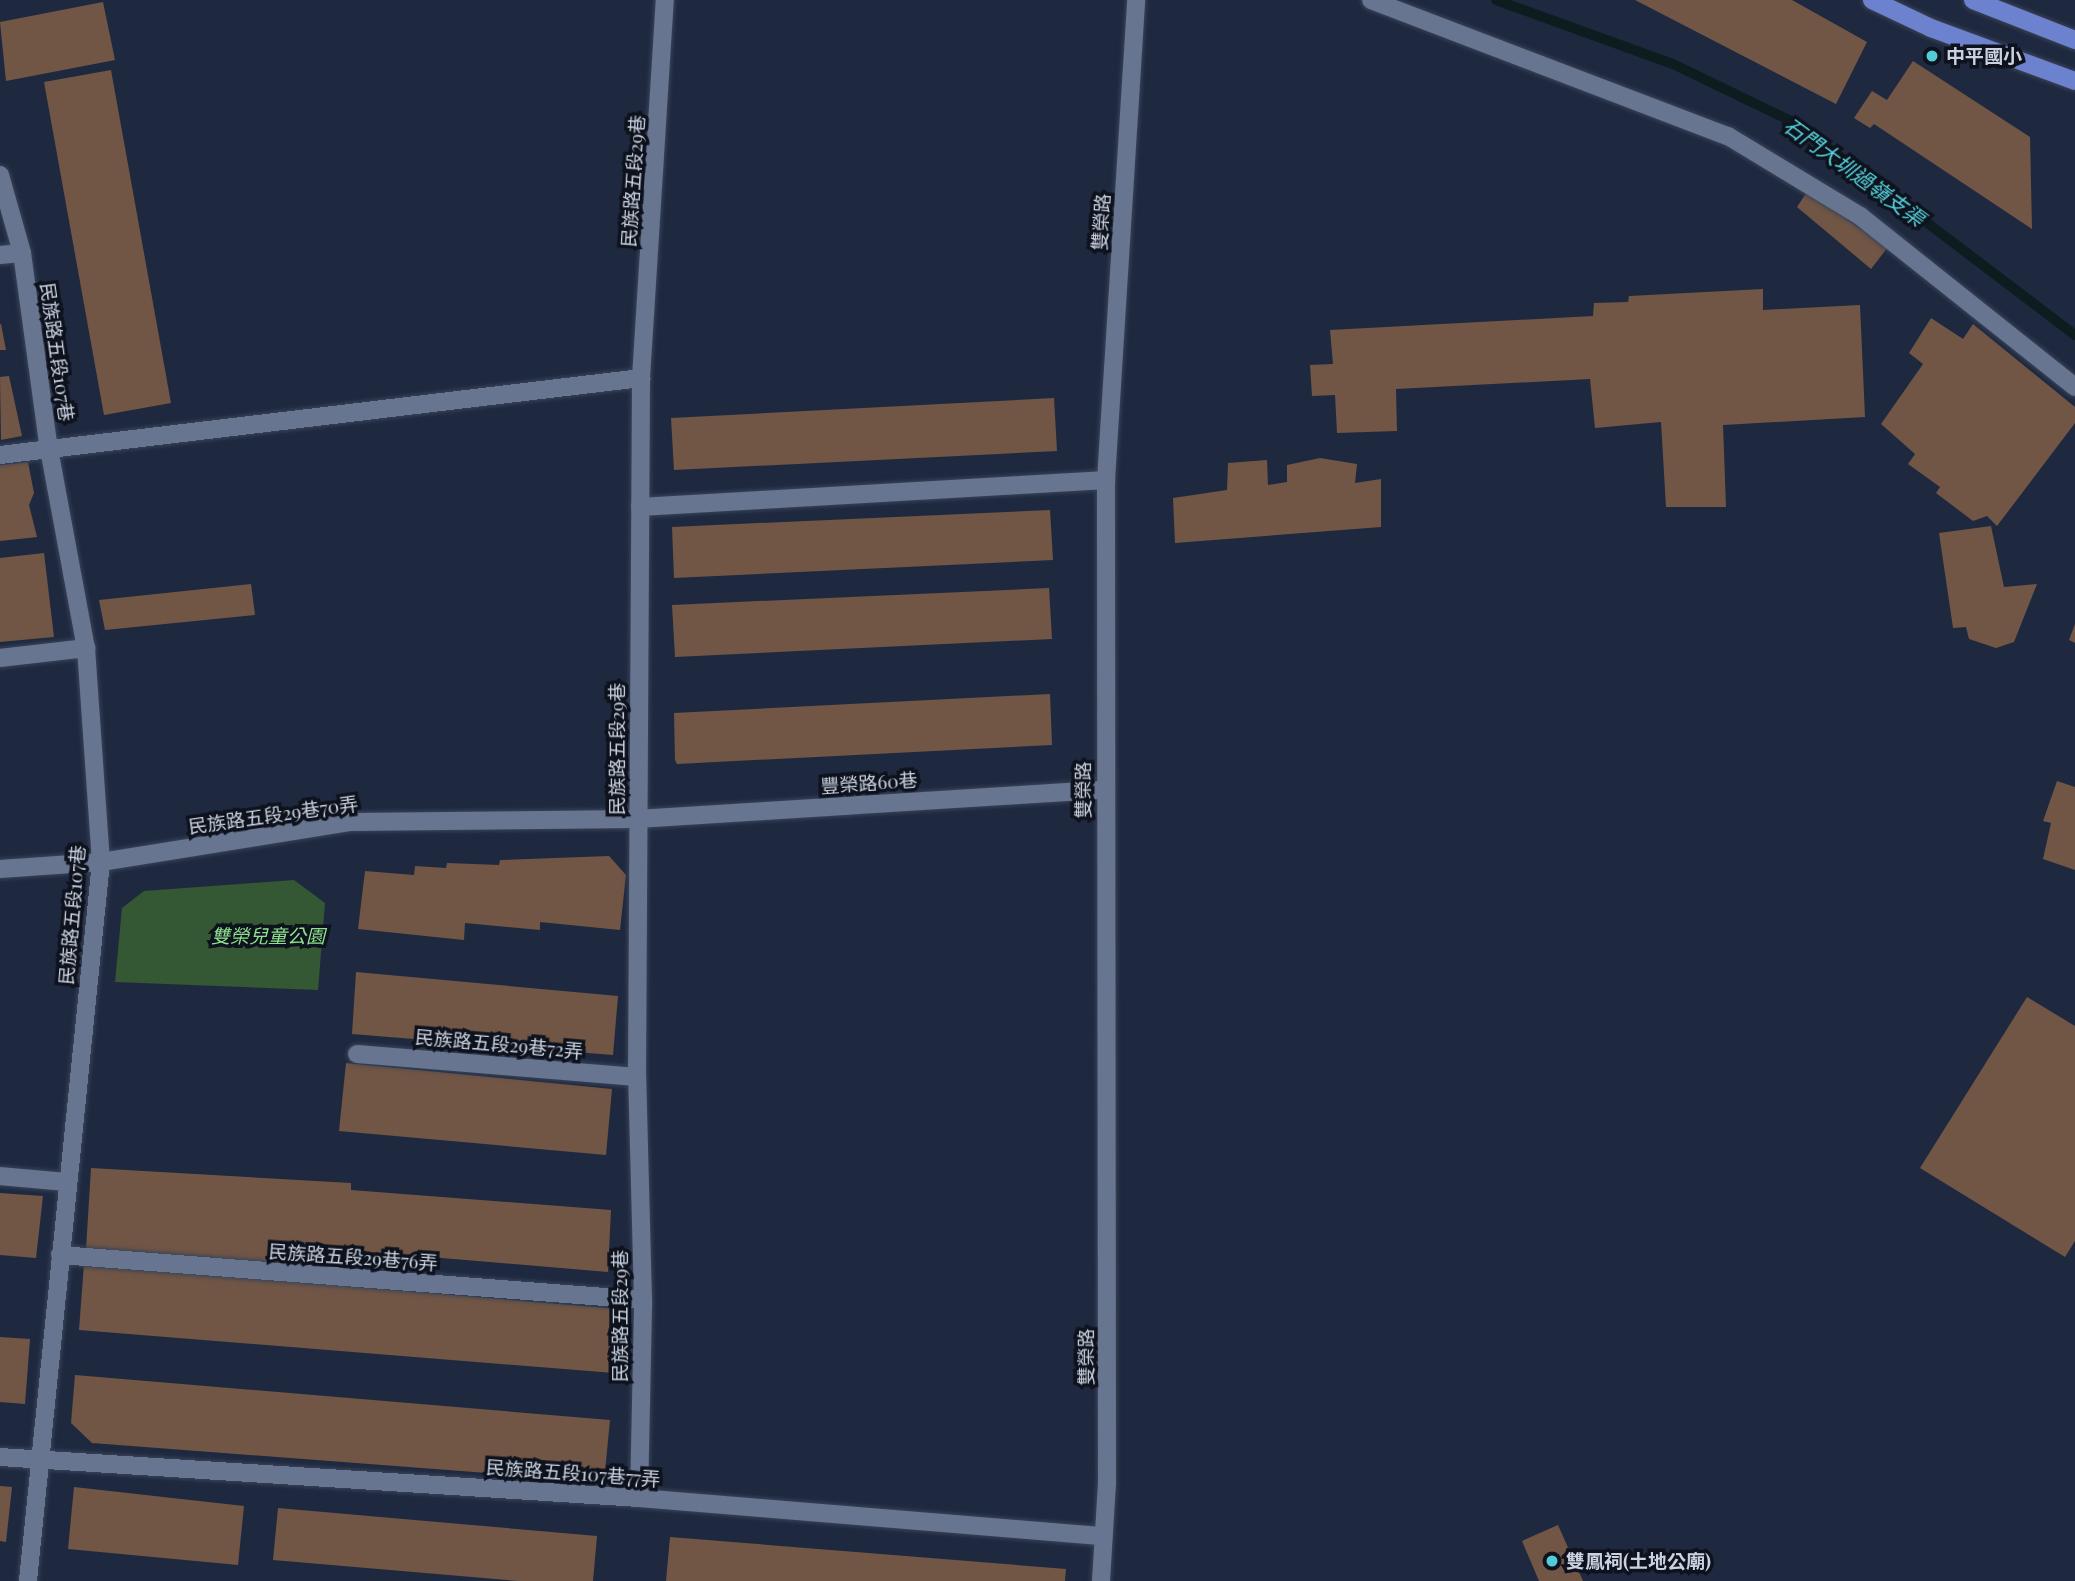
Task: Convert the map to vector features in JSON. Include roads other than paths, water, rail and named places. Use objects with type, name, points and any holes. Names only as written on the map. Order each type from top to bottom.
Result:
[{"type":"main road","points":[[1872,0],[1930,28],[2075,81]]},
{"type":"main road","points":[[1973,0],[2075,40]]},
{"type":"street","name":"民族路五段29巷","points":[[639,1498],[643,1300],[637,1077],[641,378],[665,0]]},
{"type":"street","name":"雙榮路","points":[[1101,1581],[1107,1483],[1103,790],[1106,480],[1136,0]]},
{"type":"street","points":[[1371,0],[1728,136],[1860,216],[2075,387]]},
{"type":"street","name":"民族路五段107巷","points":[[0,175],[22,253],[49,449],[86,649],[100,862],[27,1581]]},
{"type":"street","points":[[0,256],[22,253]]},
{"type":"street","points":[[0,455],[641,378]]},
{"type":"street","points":[[640,507],[1106,480]]},
{"type":"street","points":[[0,658],[86,649]]},
{"type":"street","name":"豐榮路60巷","points":[[637,819],[1103,790]]},
{"type":"street","name":"民族路五段29巷70弄","points":[[0,869],[100,862],[351,822],[637,819]]},
{"type":"street","name":"民族路五段29巷72弄","points":[[357,1054],[637,1077]]},
{"type":"street","points":[[0,1176],[66,1182]]},
{"type":"street","name":"民族路五段29巷76弄","points":[[60,1255],[643,1300]]},
{"type":"street","name":"民族路五段107巷77弄","points":[[0,1457],[639,1498],[1103,1536]]},
{"type":"waterway","name":"石門大圳過嶺支渠","points":[[1496,0],[1673,64],[1797,124],[2075,335]]},
{"type":"place","name":"中平國小","points":[[1932,56]]},
{"type":"place","name":"雙鳳祠(土地公廟)","points":[[1552,1561]]},
{"type":"park label","name":"雙榮兒童公園","points":[[268,936]]}]
